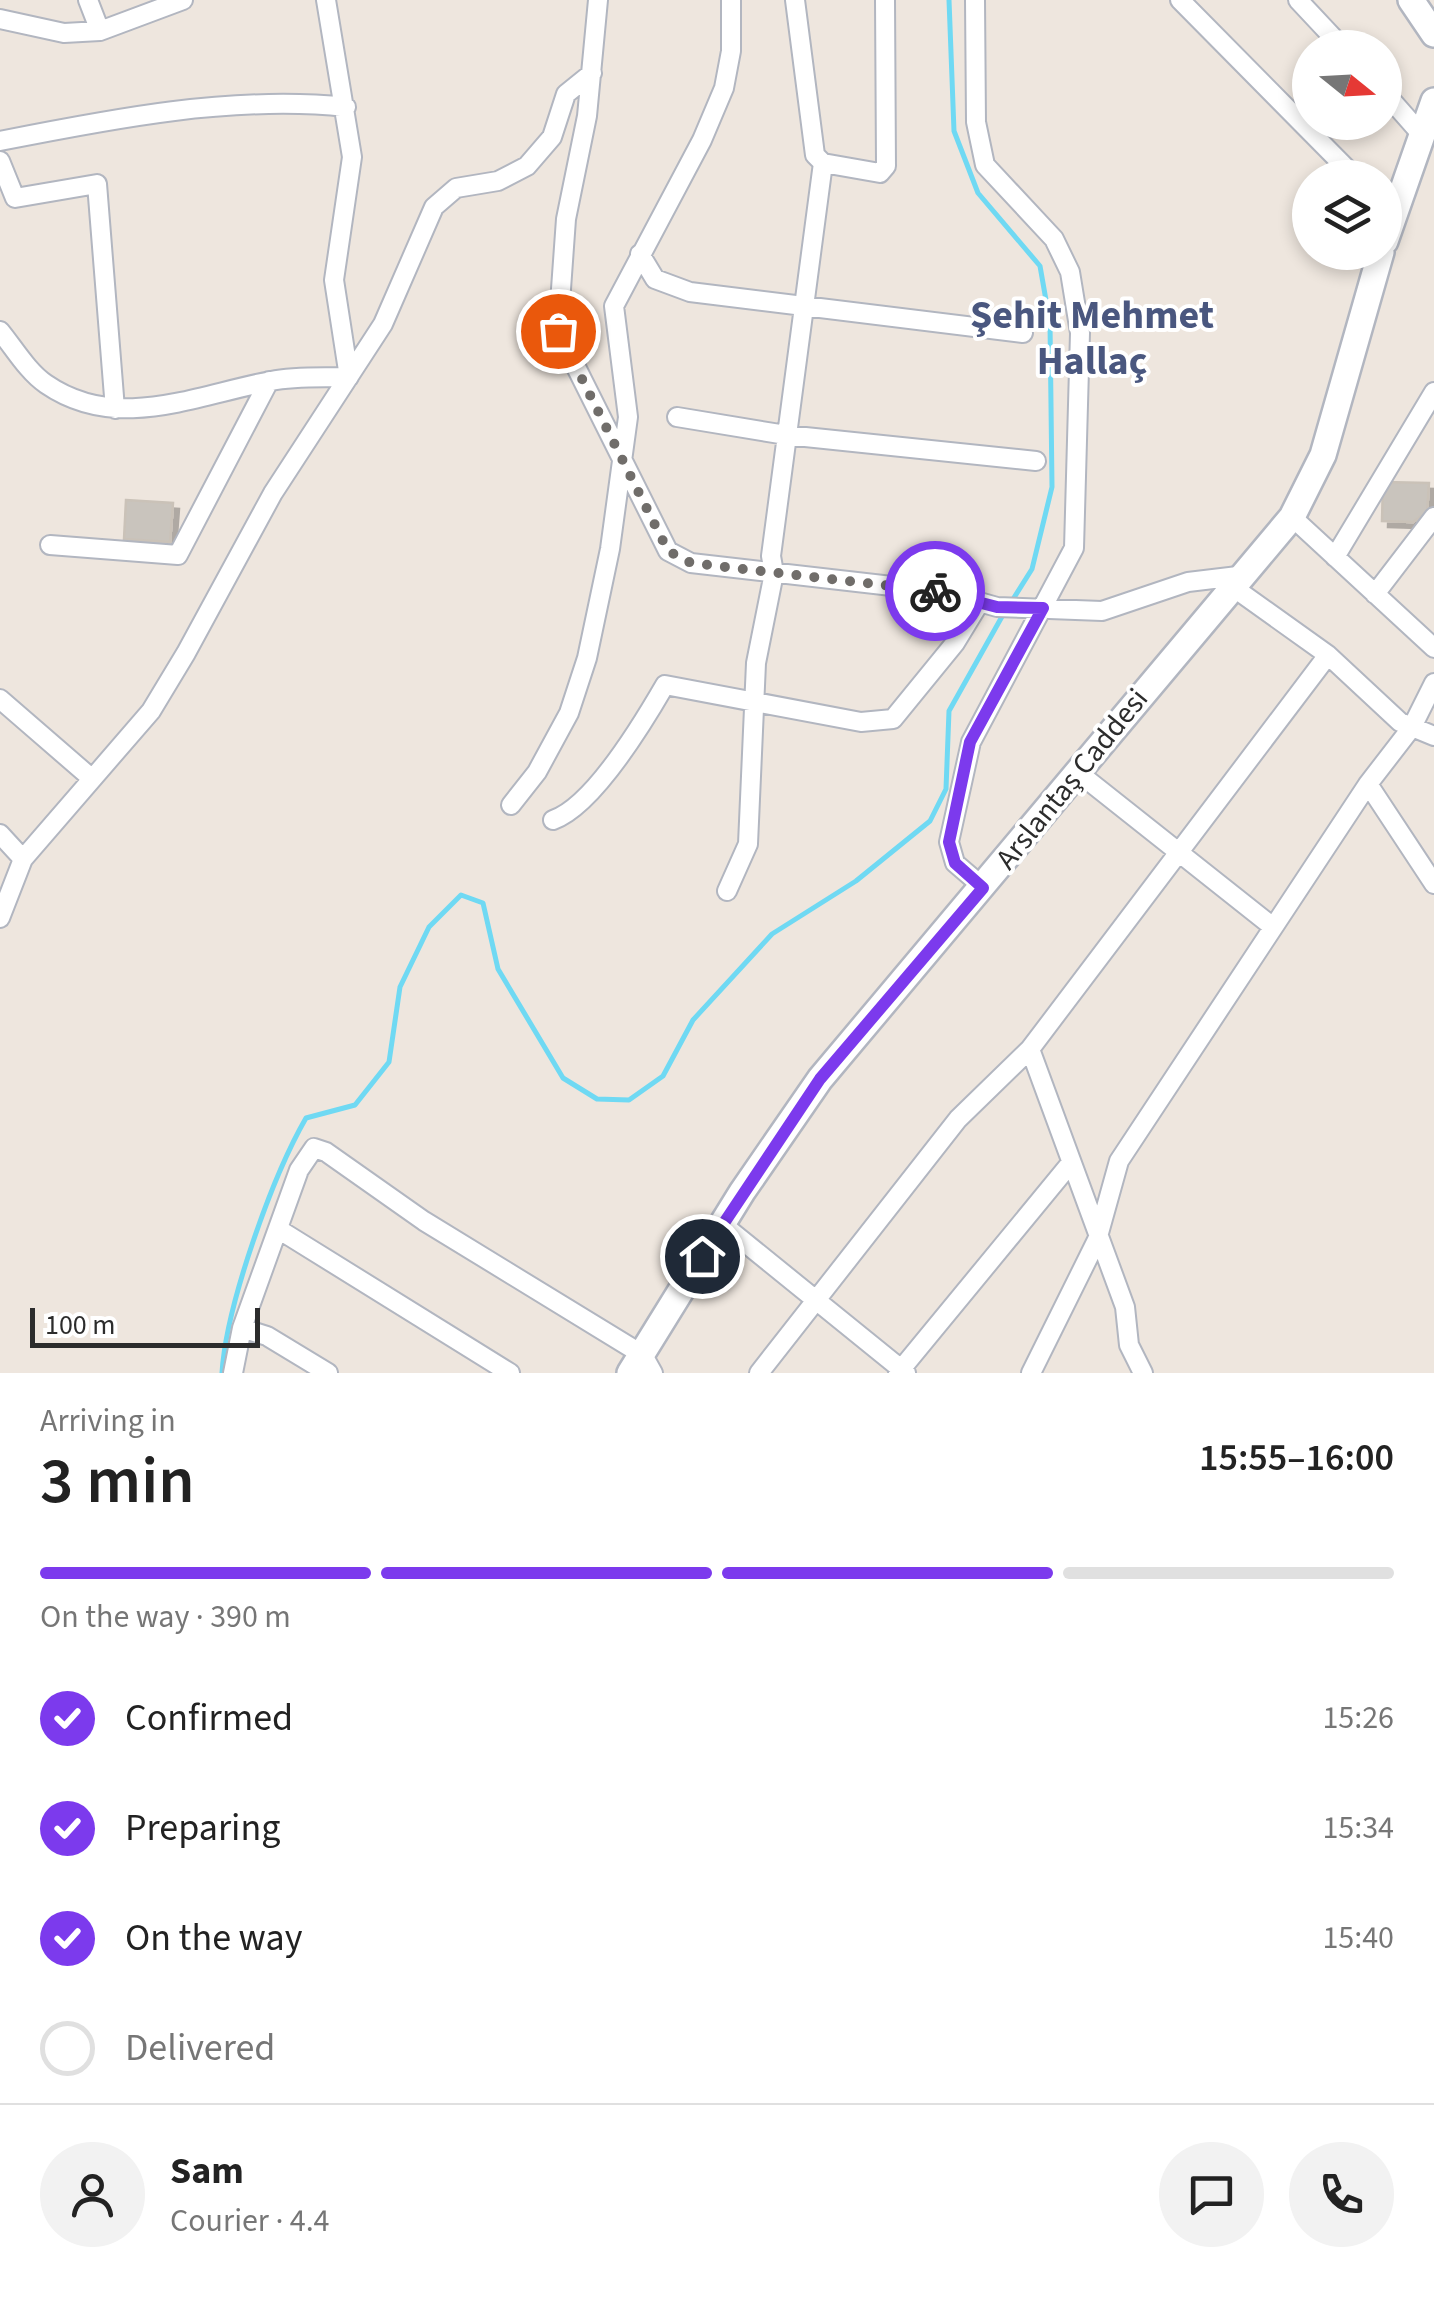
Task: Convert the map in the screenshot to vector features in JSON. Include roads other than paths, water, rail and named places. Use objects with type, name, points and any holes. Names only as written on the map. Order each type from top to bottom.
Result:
[{"type":"main road","points":[[1411,0],[1434,34]]},
{"type":"main road","points":[[1402,178],[1434,101]]},
{"type":"main road","name":"Arslantaş Caddesi","points":[[642,1367],[722,1224],[820,1079],[1080,774],[1234,580],[1292,517],[1324,455],[1376,270]]},
{"type":"street","points":[[88,0],[100,31]]},
{"type":"street","points":[[0,19],[64,33],[100,31],[183,0]]},
{"type":"street","points":[[326,0],[331,54],[346,107],[352,156],[334,280],[349,376]]},
{"type":"street","points":[[598,0],[592,74],[566,219],[558,331],[622,466],[668,551],[691,563],[944,592],[989,605],[1038,608],[1102,611],[1188,582],[1234,580],[1328,655],[1400,722],[1434,736]]},
{"type":"street","points":[[510,805],[538,772],[575,694],[610,549],[628,417],[614,306],[702,140],[724,88],[731,51],[731,0]]},
{"type":"street","points":[[726,891],[748,844],[756,663],[774,573],[771,556],[823,163],[810,143],[794,0]]},
{"type":"street","points":[[823,163],[880,173],[886,166],[886,0]]},
{"type":"street","points":[[975,0],[976,122],[985,164],[1054,239],[1070,272],[1080,333],[1074,548],[1038,608],[970,742],[949,842],[955,863],[983,888]]},
{"type":"street","points":[[1180,0],[1338,160]]},
{"type":"street","points":[[1298,0],[1326,30]]},
{"type":"street","points":[[0,918],[23,859],[150,711],[273,494],[383,324],[434,207],[456,188],[498,182],[527,166],[552,137],[566,94],[592,74]]},
{"type":"street","points":[[0,141],[140,117],[301,102],[346,107]]},
{"type":"street","points":[[1402,112],[1422,135]]},
{"type":"street","points":[[0,161],[15,198],[96,184],[115,409]]},
{"type":"street","points":[[640,254],[654,278],[690,292],[1023,332]]},
{"type":"street","points":[[0,331],[42,382],[70,398],[115,409],[162,408],[269,381],[349,376]]},
{"type":"street","points":[[50,545],[178,555],[269,381]]},
{"type":"street","points":[[1335,557],[1434,392]]},
{"type":"street","points":[[677,417],[786,435],[1036,461]]},
{"type":"street","points":[[1292,517],[1434,648]]},
{"type":"street","points":[[1375,594],[1434,517]]},
{"type":"street","points":[[553,820],[570,814],[615,760],[665,685],[861,722],[893,719],[989,605]]},
{"type":"street","points":[[759,1373],[958,1119],[1030,1049],[1328,655]]},
{"type":"street","points":[[1031,1373],[1097,1240],[1119,1160],[1368,784],[1412,727],[1434,683]]},
{"type":"street","points":[[0,698],[90,777]]},
{"type":"street","points":[[1080,774],[1273,927]]},
{"type":"street","points":[[1368,784],[1434,884]]},
{"type":"street","points":[[0,834],[23,859]]},
{"type":"street","points":[[1030,1049],[1097,1240],[1125,1307],[1129,1346],[1142,1373]]},
{"type":"street","points":[[233,1373],[242,1328],[299,1170],[314,1148],[326,1152],[642,1367]]},
{"type":"street","points":[[722,1224],[901,1371],[1070,1164]]},
{"type":"street","points":[[278,1229],[510,1373]]},
{"type":"street","points":[[242,1328],[267,1336],[328,1373]]},
{"type":"waterway","points":[[949,0],[954,131],[978,193],[1040,266],[1050,323],[1052,487],[1032,569],[1010,604]]},
{"type":"waterway","points":[[222,1373],[241,1278],[293,1143],[306,1118],[355,1105],[389,1062],[400,987],[429,927],[461,895],[483,903],[498,969],[563,1078],[597,1099],[629,1100],[663,1076],[693,1020],[772,934],[856,881],[930,821],[946,789],[949,711],[1004,613]]},
{"type":"district","name":"Şehit Mehmet Hallaç","points":[[1092,338]]}]
